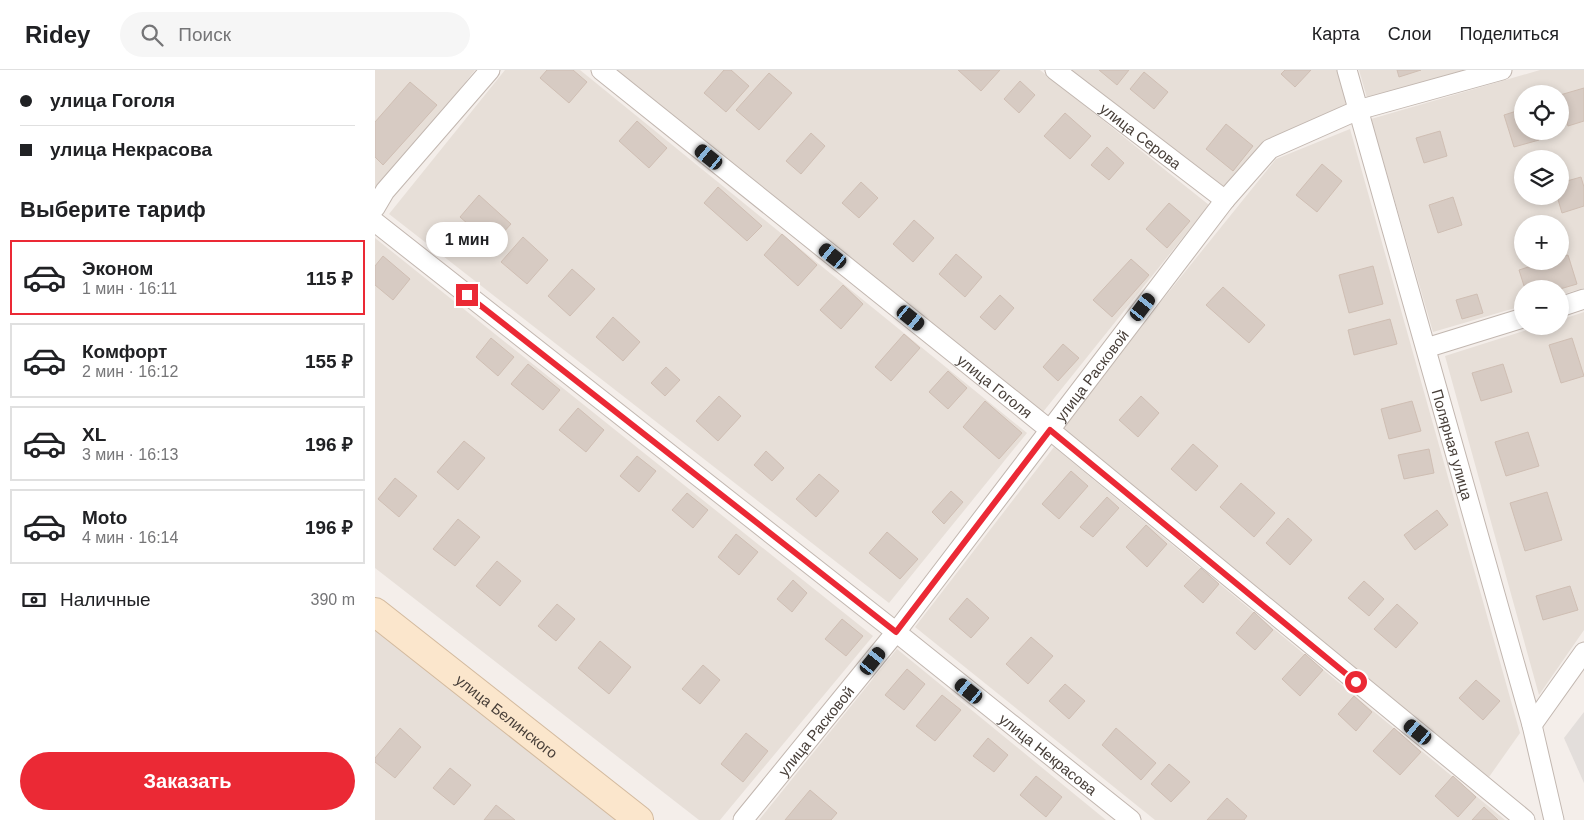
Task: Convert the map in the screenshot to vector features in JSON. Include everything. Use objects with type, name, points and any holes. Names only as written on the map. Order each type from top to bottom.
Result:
[{"type":"main road","name":"улица Белинского","points":[[375,612],[639,820]]},
{"type":"street","points":[[375,208],[385,190],[490,70]]},
{"type":"street","name":"улица Гоголя","points":[[601,70],[1050,430],[1525,820]]},
{"type":"street","name":"улица Серова","points":[[1055,70],[1225,200]]},
{"type":"street","name":"Полярная улица","points":[[1347,70],[1532,725],[1554,820]]},
{"type":"street","name":"улица Расковой","points":[[743,820],[896,632],[1225,200],[1270,149],[1358,110],[1502,70]]},
{"type":"street","name":"улица Некрасова","points":[[375,222],[896,632],[1131,820]]},
{"type":"street","points":[[1569,304],[1584,299]]},
{"type":"street","points":[[1426,348],[1514,321]]},
{"type":"street","points":[[1532,725],[1584,652]]},
{"type":"shaded area","points":[[375,70],[475,70],[375,196]]},
{"type":"shaded area","points":[[505,70],[580,70],[1027,433],[889,603],[389,214]]},
{"type":"shaded area","points":[[616,70],[1040,70],[1209,205],[1043,412]]},
{"type":"shaded area","points":[[1071,70],[1338,70],[1348,104],[1264,141],[1225,187]]},
{"type":"shaded area","points":[[1359,70],[1464,70],[1367,98]]},
{"type":"shaded area","points":[[1540,70],[1584,70],[1584,288],[1569,292],[1569,280],[1514,280],[1514,308],[1433,332],[1371,119]]},
{"type":"shaded area","points":[[1350,129],[1520,733],[1489,777],[1059,428],[1276,159]]},
{"type":"shaded area","points":[[375,238],[873,636],[720,820],[699,820],[375,568]]},
{"type":"shaded area","points":[[1584,312],[1584,630],[1539,695],[1445,356],[1514,334],[1569,335],[1569,317]]},
{"type":"shaded area","points":[[1054,447],[1505,820],[1155,820],[915,627]]},
{"type":"shaded area","points":[[375,629],[616,820],[375,820]]},
{"type":"shaded area","points":[[897,649],[1106,820],[759,820]]},
{"type":"shaded area","points":[[1584,712],[1584,783],[1564,738]]},
{"type":"building","points":[[547,70],[573,70],[587,82],[569,103],[540,78]]},
{"type":"building","points":[[724,70],[731,70],[749,86],[726,112],[704,93]]},
{"type":"building","points":[[958,70],[1000,70],[981,91]]},
{"type":"building","points":[[1099,70],[1129,70],[1117,85]]},
{"type":"building","points":[[1285,70],[1311,70],[1295,87],[1281,74]]},
{"type":"building","points":[[1397,70],[1421,70],[1399,77]]},
{"type":"building","points":[[1144,72],[1168,92],[1154,109],[1130,89]]},
{"type":"building","points":[[769,73],[792,93],[759,130],[736,110]]},
{"type":"building","points":[[1020,81],[1035,95],[1019,113],[1004,99]]},
{"type":"building","points":[[410,82],[437,105],[383,165],[375,157],[375,122]]},
{"type":"building","points":[[1584,88],[1584,121],[1569,126],[1569,92]]},
{"type":"building","points":[[1514,112],[1514,140],[1539,140],[1514,147],[1504,115]]},
{"type":"building","points":[[1065,113],[1091,136],[1070,159],[1044,136]]},
{"type":"building","points":[[637,121],[667,148],[649,168],[619,141]]},
{"type":"building","points":[[1226,124],[1253,146],[1233,171],[1206,149]]},
{"type":"building","points":[[1440,131],[1447,156],[1424,163],[1416,138]]},
{"type":"building","points":[[811,133],[825,146],[801,174],[786,161]]},
{"type":"building","points":[[1107,147],[1124,163],[1109,180],[1091,165]]},
{"type":"building","points":[[1322,164],[1342,181],[1317,212],[1296,195]]},
{"type":"building","points":[[1581,177],[1584,187],[1584,206],[1562,213],[1560,205],[1569,205],[1569,180]]},
{"type":"building","points":[[861,182],[878,198],[859,218],[842,203]]},
{"type":"building","points":[[718,187],[762,226],[747,241],[704,203]]},
{"type":"building","points":[[479,195],[511,224],[492,245],[460,217]]},
{"type":"building","points":[[1453,197],[1462,225],[1438,233],[1429,205]]},
{"type":"building","points":[[1169,203],[1190,221],[1167,248],[1146,229]]},
{"type":"building","points":[[914,220],[934,238],[913,262],[893,244]]},
{"type":"building","points":[[782,234],[817,265],[798,286],[764,255]]},
{"type":"building","points":[[523,237],[548,260],[527,284],[501,262]]},
{"type":"building","points":[[956,254],[982,277],[965,297],[939,274]]},
{"type":"building","points":[[383,256],[410,279],[393,300],[375,285],[375,266]]},
{"type":"building","points":[[1569,258],[1577,284],[1569,286],[1569,280],[1522,280],[1519,270],[1569,270]]},
{"type":"building","points":[[1131,259],[1149,275],[1112,317],[1093,300]]},
{"type":"building","points":[[1373,266],[1383,304],[1349,313],[1339,275]]},
{"type":"building","points":[[572,269],[595,289],[570,316],[548,296]]},
{"type":"building","points":[[843,285],[863,304],[841,329],[820,310]]},
{"type":"building","points":[[1223,287],[1265,325],[1249,343],[1206,305]]},
{"type":"building","points":[[1477,294],[1483,313],[1462,319],[1456,300]]},
{"type":"building","points":[[1000,295],[1014,308],[995,330],[980,317]]},
{"type":"building","points":[[613,317],[640,342],[623,361],[596,337]]},
{"type":"building","points":[[1390,319],[1397,344],[1354,355],[1348,330]]},
{"type":"building","points":[[904,334],[920,348],[891,381],[875,367]]},
{"type":"building","points":[[491,338],[514,357],[498,376],[476,357]]},
{"type":"building","points":[[1572,338],[1584,376],[1561,383],[1549,345]]},
{"type":"building","points":[[1063,344],[1079,358],[1058,381],[1043,367]]},
{"type":"building","points":[[528,364],[560,390],[543,410],[511,384]]},
{"type":"building","points":[[1503,364],[1512,392],[1481,401],[1472,373]]},
{"type":"building","points":[[666,367],[680,380],[665,396],[651,383]]},
{"type":"building","points":[[948,371],[967,388],[948,409],[929,392]]},
{"type":"building","points":[[719,396],[741,416],[718,441],[696,421]]},
{"type":"building","points":[[1141,396],[1159,413],[1138,437],[1119,420]]},
{"type":"building","points":[[985,401],[1022,433],[999,459],[963,427]]},
{"type":"building","points":[[1412,401],[1421,431],[1389,439],[1381,409]]},
{"type":"building","points":[[578,408],[604,430],[586,452],[559,430]]},
{"type":"building","points":[[1528,432],[1539,466],[1506,476],[1495,442]]},
{"type":"building","points":[[464,441],[485,458],[458,490],[437,472]]},
{"type":"building","points":[[1193,444],[1218,466],[1196,491],[1171,469]]},
{"type":"building","points":[[1429,449],[1434,473],[1404,479],[1398,455]]},
{"type":"building","points":[[766,451],[784,468],[772,481],[754,465]]},
{"type":"building","points":[[637,456],[656,471],[639,492],[620,476]]},
{"type":"building","points":[[1071,471],[1088,486],[1059,519],[1042,504]]},
{"type":"building","points":[[819,474],[839,491],[816,517],[796,499]]},
{"type":"building","points":[[395,478],[417,496],[399,517],[378,499]]},
{"type":"building","points":[[1241,483],[1275,513],[1254,537],[1220,507]]},
{"type":"building","points":[[951,491],[963,502],[944,524],[932,512]]},
{"type":"building","points":[[1547,492],[1562,540],[1525,551],[1510,503]]},
{"type":"building","points":[[687,493],[708,510],[693,528],[672,510]]},
{"type":"building","points":[[1107,497],[1119,508],[1093,537],[1080,527]]},
{"type":"building","points":[[1437,510],[1448,525],[1415,550],[1404,535]]},
{"type":"building","points":[[1288,518],[1312,540],[1290,565],[1266,543]]},
{"type":"building","points":[[458,519],[480,537],[455,566],[433,549]]},
{"type":"building","points":[[1146,525],[1167,544],[1147,567],[1126,547]]},
{"type":"building","points":[[887,532],[918,559],[900,579],[869,553]]},
{"type":"building","points":[[736,534],[758,552],[739,575],[718,557]]},
{"type":"building","points":[[497,561],[521,581],[500,606],[476,586]]},
{"type":"building","points":[[1201,568],[1219,584],[1203,603],[1184,586]]},
{"type":"building","points":[[793,580],[807,593],[792,612],[777,599]]},
{"type":"building","points":[[1364,581],[1384,599],[1369,616],[1348,598]]},
{"type":"building","points":[[1570,586],[1578,610],[1543,620],[1536,596]]},
{"type":"building","points":[[967,598],[989,618],[971,638],[949,619]]},
{"type":"building","points":[[557,604],[575,619],[556,641],[538,626]]},
{"type":"building","points":[[1397,604],[1418,623],[1396,648],[1374,629]]},
{"type":"building","points":[[1254,612],[1273,630],[1255,650],[1236,633]]},
{"type":"building","points":[[842,619],[863,636],[846,656],[825,639]]},
{"type":"building","points":[[1031,637],[1053,656],[1028,684],[1006,664]]},
{"type":"building","points":[[600,641],[631,667],[609,694],[578,668]]},
{"type":"building","points":[[1305,654],[1323,670],[1300,696],[1282,679]]},
{"type":"building","points":[[703,665],[720,680],[700,704],[682,689]]},
{"type":"building","points":[[907,669],[925,684],[904,710],[885,695]]},
{"type":"building","points":[[1476,680],[1500,701],[1483,720],[1459,698]]},
{"type":"building","points":[[1065,684],[1085,701],[1069,719],[1049,701]]},
{"type":"building","points":[[942,695],[961,710],[935,741],[916,726]]},
{"type":"building","points":[[1354,696],[1372,712],[1356,731],[1338,714]]},
{"type":"building","points":[[400,728],[421,747],[395,778],[375,762],[375,758]]},
{"type":"building","points":[[1116,728],[1156,763],[1141,780],[1102,745]]},
{"type":"building","points":[[1394,728],[1421,752],[1400,775],[1373,751]]},
{"type":"building","points":[[746,733],[768,751],[743,782],[721,764]]},
{"type":"building","points":[[988,738],[1008,755],[994,772],[973,756]]},
{"type":"building","points":[[1169,764],[1190,782],[1171,802],[1151,784]]},
{"type":"building","points":[[450,768],[471,785],[454,805],[433,788]]},
{"type":"building","points":[[1036,776],[1062,797],[1046,817],[1020,795]]},
{"type":"building","points":[[1453,776],[1476,797],[1458,817],[1435,796]]},
{"type":"building","points":[[810,790],[837,813],[831,820],[785,820]]},
{"type":"building","points":[[1227,798],[1247,816],[1244,820],[1207,820]]},
{"type":"building","points":[[496,805],[515,820],[484,820]]},
{"type":"building","points":[[1484,807],[1498,820],[1472,820]]},
{"type":"route","points":[[467,295],[896,632],[1050,430],[1356,682]]}]
